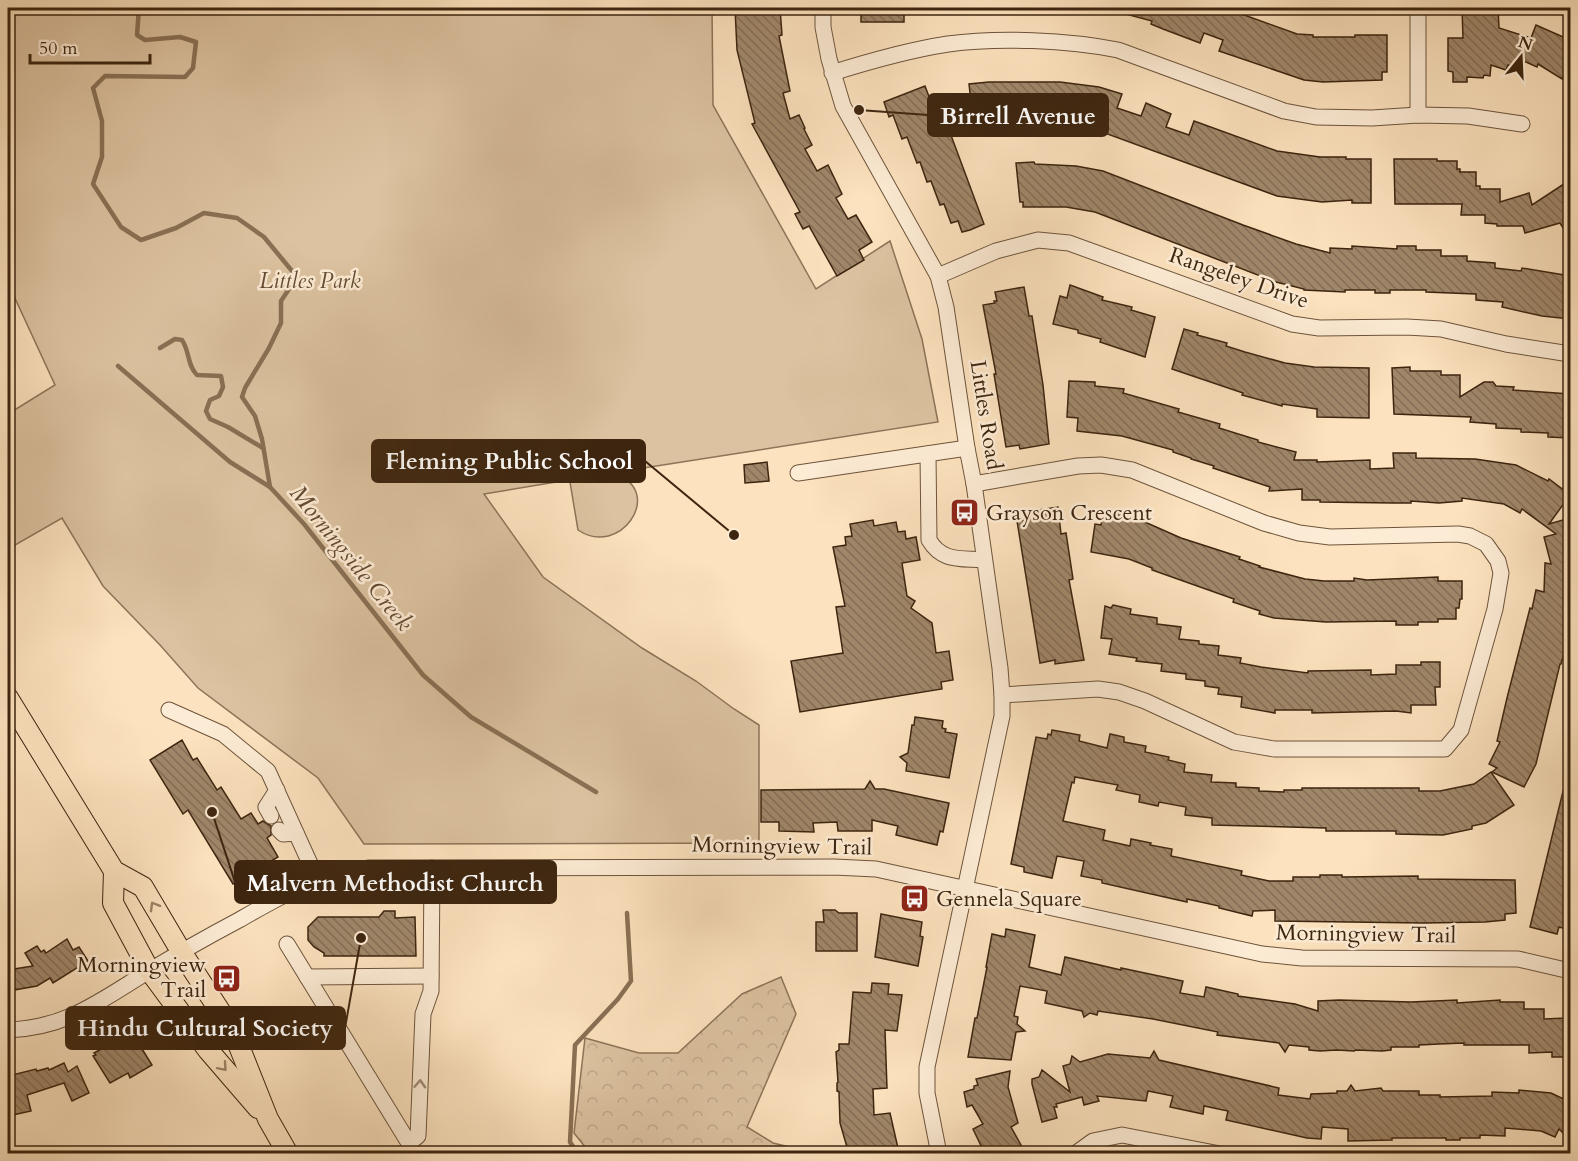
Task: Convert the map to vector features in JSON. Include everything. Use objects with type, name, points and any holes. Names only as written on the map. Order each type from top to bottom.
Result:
[{"type":"main road","points":[[8,698],[114,871],[143,887],[233,1031],[268,1119],[288,1154]]},
{"type":"main road","points":[[114,871],[112,903],[149,970],[208,1050],[268,1119]]},
{"type":"street","name":"Littles Road","points":[[823,8],[823,27],[832,73],[843,106],[938,276],[946,308],[974,484],[1002,695],[1002,716],[996,748],[965,888]]},
{"type":"street","points":[[1418,8],[1418,115]]},
{"type":"street","points":[[832,73],[909,51],[949,44],[1028,41],[1093,45],[1118,50],[1284,111],[1316,117],[1468,116],[1522,124]]},
{"type":"street","name":"Rangeley Drive","points":[[938,276],[996,250],[1038,240],[1069,243],[1292,324],[1319,328],[1441,329],[1506,344],[1570,354]]},
{"type":"street","points":[[798,473],[967,448]]},
{"type":"street","points":[[928,454],[929,540],[936,551],[949,557],[984,560]]},
{"type":"street","points":[[974,484],[1078,466],[1101,465],[1132,470],[1264,523],[1299,534],[1330,537],[1458,534],[1470,536],[1486,544],[1495,554],[1501,573],[1495,609],[1461,730],[1445,749],[1274,749],[1234,742],[1145,701],[1119,692],[1098,689],[1002,695]]},
{"type":"street","points":[[169,710],[223,734],[268,771],[317,879]]},
{"type":"street","points":[[271,816],[266,807],[276,790]]},
{"type":"street","points":[[279,830],[283,834],[296,833]]},
{"type":"street","name":"Morningview Trail","points":[[8,1030],[44,1026],[75,1016],[149,970],[297,888],[317,879],[359,869],[834,867],[876,869],[1262,954],[1302,958],[1518,959],[1570,971]]},
{"type":"street","points":[[287,944],[407,1140],[414,1140],[418,1136],[423,1014],[431,991],[432,868]]},
{"type":"street","points":[[939,1154],[930,1119],[927,1067],[965,888]]},
{"type":"street","points":[[308,977],[431,976]]},
{"type":"street","points":[[1075,1154],[1093,1141],[1122,1135],[1220,1154]]},
{"type":"green space","name":"Littles Park","points":[[8,8],[712,8],[713,105],[816,289],[890,241],[922,339],[938,422],[592,476],[619,476],[632,485],[637,496],[636,508],[631,520],[621,530],[608,536],[594,536],[578,530],[570,482],[574,479],[484,494],[543,577],[642,648],[696,681],[759,725],[759,843],[364,844],[318,778],[198,688],[103,586],[62,518],[10,548],[8,543],[8,414],[55,385],[8,283]]},
{"type":"green space","points":[[781,977],[796,1014],[747,1127],[773,1143],[808,1153],[590,1153],[574,1133],[585,1038],[639,1053],[678,1053],[742,994]]},
{"type":"building","points":[[735,8],[780,8],[782,35],[779,36],[790,91],[783,93],[790,119],[799,115],[812,145],[805,149],[817,171],[828,165],[842,194],[836,198],[848,219],[856,215],[872,242],[859,250],[864,260],[837,276],[809,226],[803,229],[795,214],[800,212],[752,124],[755,123],[737,50]]},
{"type":"building","points":[[861,8],[904,8],[904,22],[861,22]]},
{"type":"building","points":[[1118,8],[1225,8],[1297,34],[1313,35],[1313,37],[1387,35],[1387,72],[1382,72],[1382,80],[1323,82],[1304,80],[1219,51],[1223,40],[1204,33],[1200,43],[1151,24],[1152,21],[1118,12]]},
{"type":"building","points":[[1462,8],[1498,8],[1499,28],[1531,38],[1536,25],[1570,40],[1570,66],[1562,79],[1538,64],[1537,67],[1517,58],[1514,67],[1508,65],[1506,70],[1491,65],[1490,76],[1467,77],[1467,82],[1453,82],[1453,72],[1448,71],[1448,38],[1463,38]]},
{"type":"building","points":[[1060,82],[1099,87],[1122,94],[1117,108],[1141,116],[1146,103],[1171,114],[1166,127],[1189,135],[1194,121],[1277,151],[1320,157],[1371,159],[1371,203],[1352,203],[1352,200],[1322,202],[1277,196],[1094,129],[1094,131],[1044,126],[974,128],[969,84]]},
{"type":"building","points":[[925,86],[934,110],[938,108],[946,131],[949,130],[984,224],[970,230],[962,232],[958,221],[951,223],[944,204],[940,205],[931,181],[927,182],[920,162],[917,163],[907,137],[902,139],[893,115],[889,117],[884,102]]},
{"type":"building","points":[[1394,159],[1457,161],[1457,169],[1460,169],[1460,172],[1476,172],[1476,186],[1480,186],[1480,189],[1500,189],[1500,202],[1529,193],[1532,205],[1570,180],[1570,239],[1560,223],[1525,233],[1523,226],[1497,226],[1497,224],[1485,223],[1485,215],[1461,215],[1462,204],[1395,204]]},
{"type":"building","points":[[1034,162],[1035,164],[1076,166],[1103,171],[1243,225],[1296,244],[1330,253],[1330,248],[1352,249],[1352,246],[1397,249],[1397,246],[1416,246],[1416,250],[1441,250],[1441,256],[1467,256],[1467,261],[1495,263],[1495,268],[1521,271],[1522,268],[1570,276],[1570,319],[1542,316],[1502,307],[1503,302],[1476,300],[1476,294],[1426,292],[1426,290],[1390,290],[1390,293],[1375,293],[1375,290],[1345,290],[1345,292],[1304,290],[1276,282],[1095,212],[1066,207],[1023,207],[1023,202],[1020,202],[1016,163]]},
{"type":"building","points":[[1070,285],[1103,297],[1102,300],[1132,307],[1131,310],[1155,317],[1145,357],[1100,342],[1101,339],[1078,333],[1078,330],[1053,324],[1060,296],[1067,298]]},
{"type":"building","points":[[1024,287],[1029,316],[1032,316],[1043,385],[1049,444],[1020,449],[1019,445],[1006,447],[994,374],[996,374],[983,305],[997,301],[995,292]]},
{"type":"building","points":[[1184,329],[1227,343],[1226,346],[1285,363],[1314,367],[1369,368],[1369,418],[1317,417],[1317,409],[1282,404],[1282,406],[1242,395],[1243,393],[1172,369]]},
{"type":"building","points":[[1410,367],[1410,371],[1441,371],[1441,375],[1460,375],[1460,397],[1484,382],[1493,382],[1496,386],[1514,387],[1513,390],[1570,394],[1570,438],[1548,437],[1548,433],[1521,432],[1521,429],[1496,428],[1496,424],[1470,422],[1471,417],[1394,414],[1392,368]]},
{"type":"building","points":[[1069,381],[1095,382],[1095,386],[1124,389],[1123,393],[1179,409],[1178,412],[1220,424],[1219,428],[1296,452],[1294,460],[1317,460],[1317,462],[1370,460],[1370,469],[1394,468],[1393,453],[1416,453],[1416,458],[1475,459],[1516,465],[1548,481],[1549,479],[1570,495],[1549,524],[1570,518],[1570,632],[1536,764],[1524,787],[1492,772],[1497,768],[1489,764],[1500,742],[1497,741],[1530,608],[1532,609],[1536,590],[1544,592],[1545,563],[1551,564],[1544,537],[1556,534],[1522,509],[1520,513],[1504,504],[1462,498],[1462,501],[1439,503],[1302,500],[1302,489],[1269,491],[1270,487],[1213,468],[1214,466],[1173,452],[1173,450],[1122,436],[1077,431],[1078,418],[1067,417]]},
{"type":"building","points":[[767,462],[769,481],[745,483],[744,465]]},
{"type":"building","points":[[1058,507],[1061,534],[1066,533],[1073,579],[1069,580],[1084,660],[1055,664],[1055,660],[1040,663],[1017,521],[1026,520],[1025,512]]},
{"type":"building","points":[[1103,511],[1129,515],[1181,538],[1240,557],[1239,559],[1259,567],[1305,579],[1354,581],[1354,578],[1367,580],[1438,577],[1438,581],[1462,581],[1462,599],[1460,599],[1459,608],[1456,608],[1456,619],[1418,622],[1418,625],[1396,625],[1396,621],[1326,622],[1274,618],[1233,602],[1234,599],[1152,570],[1152,568],[1129,559],[1091,552],[1095,524],[1101,525]]},
{"type":"building","points":[[873,520],[874,526],[896,522],[898,532],[905,531],[906,539],[916,537],[920,560],[902,563],[907,596],[915,601],[911,608],[932,623],[936,653],[949,651],[953,680],[941,682],[942,689],[800,712],[791,661],[843,653],[836,607],[845,606],[833,547],[846,545],[845,537],[852,536],[850,524]]},
{"type":"building","points":[[1113,605],[1131,609],[1130,614],[1157,618],[1157,624],[1181,627],[1179,639],[1219,646],[1218,655],[1241,658],[1240,663],[1261,667],[1308,673],[1308,671],[1371,670],[1371,675],[1396,674],[1396,665],[1440,662],[1440,687],[1435,687],[1436,705],[1411,705],[1411,713],[1396,711],[1312,713],[1312,710],[1275,710],[1275,713],[1241,707],[1242,697],[1218,694],[1219,688],[1205,686],[1205,681],[1186,679],[1186,674],[1161,671],[1162,664],[1136,661],[1137,658],[1109,654],[1112,639],[1101,638],[1105,606],[1111,608]]},
{"type":"building","points":[[915,717],[943,721],[942,728],[946,729],[945,732],[957,734],[949,778],[906,771],[907,763],[900,757],[908,753]]},
{"type":"building","points":[[1052,730],[1080,735],[1079,741],[1107,748],[1110,734],[1124,737],[1124,742],[1146,746],[1145,752],[1169,757],[1168,760],[1185,764],[1184,772],[1212,775],[1211,782],[1236,783],[1236,787],[1259,788],[1259,791],[1284,792],[1284,790],[1302,790],[1302,788],[1419,788],[1419,791],[1440,791],[1474,784],[1491,772],[1514,805],[1486,823],[1472,826],[1472,829],[1443,835],[1396,834],[1396,831],[1326,831],[1326,828],[1212,825],[1212,818],[1185,815],[1186,807],[1159,802],[1158,806],[1139,802],[1140,795],[1116,790],[1118,785],[1075,777],[1063,821],[1105,830],[1103,840],[1130,846],[1131,839],[1151,843],[1150,845],[1172,849],[1171,856],[1242,871],[1241,875],[1269,881],[1293,881],[1293,877],[1320,877],[1320,875],[1515,880],[1516,913],[1505,914],[1505,920],[1485,922],[1275,921],[1275,910],[1253,911],[1252,916],[1219,908],[1219,906],[1187,899],[1187,902],[1102,883],[1102,880],[1081,876],[1084,861],[1057,856],[1052,878],[1024,872],[1024,867],[1011,864],[1036,737],[1047,739]]},
{"type":"building","points":[[182,740],[193,760],[197,758],[217,790],[221,787],[241,819],[251,813],[258,824],[263,821],[271,826],[271,835],[267,838],[278,857],[233,884],[188,810],[183,814],[150,760]]},
{"type":"building","points":[[1566,779],[1570,780],[1570,930],[1559,927],[1557,934],[1530,927]]},
{"type":"building","points":[[870,781],[875,789],[949,803],[943,832],[940,831],[937,845],[896,835],[898,826],[872,820],[872,831],[838,831],[837,822],[813,823],[814,832],[779,831],[779,822],[761,822],[761,790],[865,789]]},
{"type":"building","points":[[823,910],[857,913],[857,951],[816,951],[816,922],[824,922]]},
{"type":"building","points":[[384,911],[395,911],[395,918],[415,917],[416,956],[324,956],[324,953],[308,940],[308,927],[318,917],[379,917]]},
{"type":"building","points":[[881,914],[922,922],[920,936],[923,937],[918,966],[875,957]]},
{"type":"building","points":[[1006,929],[1035,935],[1029,967],[1061,975],[1065,957],[1183,981],[1180,993],[1204,997],[1206,987],[1238,994],[1238,996],[1295,1004],[1318,1011],[1318,1001],[1339,1000],[1524,1002],[1524,1009],[1544,1009],[1544,1019],[1566,1018],[1566,1031],[1570,1031],[1570,1057],[1552,1057],[1552,1052],[1529,1053],[1529,1045],[1464,1045],[1464,1043],[1391,1047],[1391,1050],[1382,1051],[1320,1051],[1309,1050],[1309,1047],[1289,1045],[1285,1052],[1279,1043],[1217,1035],[1218,1032],[1153,1019],[1098,1011],[1097,1015],[1090,1013],[1084,1017],[1082,1011],[1045,1003],[1047,991],[1020,986],[1014,1016],[1018,1017],[1017,1024],[1025,1031],[1016,1032],[1011,1060],[968,1057],[992,934],[1005,937]]},
{"type":"building","points":[[67,939],[73,950],[79,947],[88,961],[53,983],[50,978],[37,986],[8,991],[8,970],[33,966],[25,953],[37,946],[41,952],[44,950],[46,953]]},
{"type":"building","points":[[872,983],[889,984],[888,994],[902,995],[897,1031],[885,1030],[887,1088],[873,1089],[874,1115],[890,1113],[898,1148],[890,1149],[885,1154],[849,1154],[840,1123],[836,1052],[839,1050],[839,1044],[849,1044],[853,992],[871,993]]},
{"type":"building","points":[[134,1036],[152,1065],[130,1078],[128,1073],[110,1083],[93,1056],[96,1055],[94,1053],[118,1040],[121,1044]]},
{"type":"building","points":[[1154,1051],[1159,1060],[1279,1088],[1278,1095],[1310,1099],[1311,1094],[1347,1091],[1351,1085],[1355,1091],[1381,1088],[1383,1091],[1419,1091],[1419,1095],[1440,1095],[1440,1097],[1492,1096],[1492,1092],[1519,1093],[1519,1090],[1551,1093],[1570,1102],[1570,1140],[1559,1129],[1555,1137],[1541,1131],[1505,1128],[1505,1136],[1480,1135],[1480,1138],[1460,1138],[1460,1140],[1392,1138],[1392,1140],[1348,1141],[1348,1129],[1322,1127],[1321,1139],[1307,1138],[1226,1120],[1228,1111],[1204,1106],[1203,1114],[1170,1107],[1173,1096],[1148,1091],[1146,1101],[1097,1096],[1099,1101],[1084,1105],[1082,1097],[1056,1104],[1057,1107],[1054,1107],[1057,1118],[1042,1122],[1032,1079],[1039,1077],[1042,1070],[1070,1092],[1063,1066],[1070,1064],[1072,1056],[1080,1062],[1108,1054],[1150,1058]]},
{"type":"building","points":[[64,1063],[68,1072],[77,1066],[89,1093],[72,1101],[64,1083],[27,1095],[31,1111],[8,1116],[8,1076],[36,1069],[37,1071],[48,1068],[49,1070]]},
{"type":"building","points":[[1010,1071],[1008,1087],[1018,1123],[1011,1127],[1026,1154],[985,1154],[973,1129],[983,1124],[972,1105],[967,1107],[964,1092],[978,1085],[976,1079]]},
{"type":"waterway","name":"Morningside Creek","points":[[139,8],[137,35],[145,40],[180,37],[196,42],[193,68],[185,77],[105,76],[93,88],[102,121],[102,157],[93,184],[121,227],[141,240],[176,228],[204,213],[237,218],[264,237],[297,277],[281,301],[281,323],[242,397],[255,416],[262,439],[270,487],[304,524],[423,675],[471,717],[596,792]]},
{"type":"waterway","points":[[160,348],[175,339],[182,340],[197,375],[221,376],[223,387],[219,396],[210,400],[206,411],[210,419],[263,448]]},
{"type":"waterway","points":[[118,366],[230,462],[270,487]]},
{"type":"waterway","name":"Morningside Creek","points":[[578,1154],[570,1142],[575,1045],[618,999],[631,981],[627,913]]},
{"type":"place","name":"Birrell Avenue","points":[[859,110]]},
{"type":"place","name":"Grayson Crescent","points":[[965,513]]},
{"type":"place","name":"Fleming Public School","points":[[734,535]]},
{"type":"place","name":"Malvern Methodist Church","points":[[212,812]]},
{"type":"place","name":"Gennela Square","points":[[915,899]]},
{"type":"place","name":"Hindu Cultural Society","points":[[361,938]]},
{"type":"place","name":"Morningview Trail","points":[[227,978]]}]
